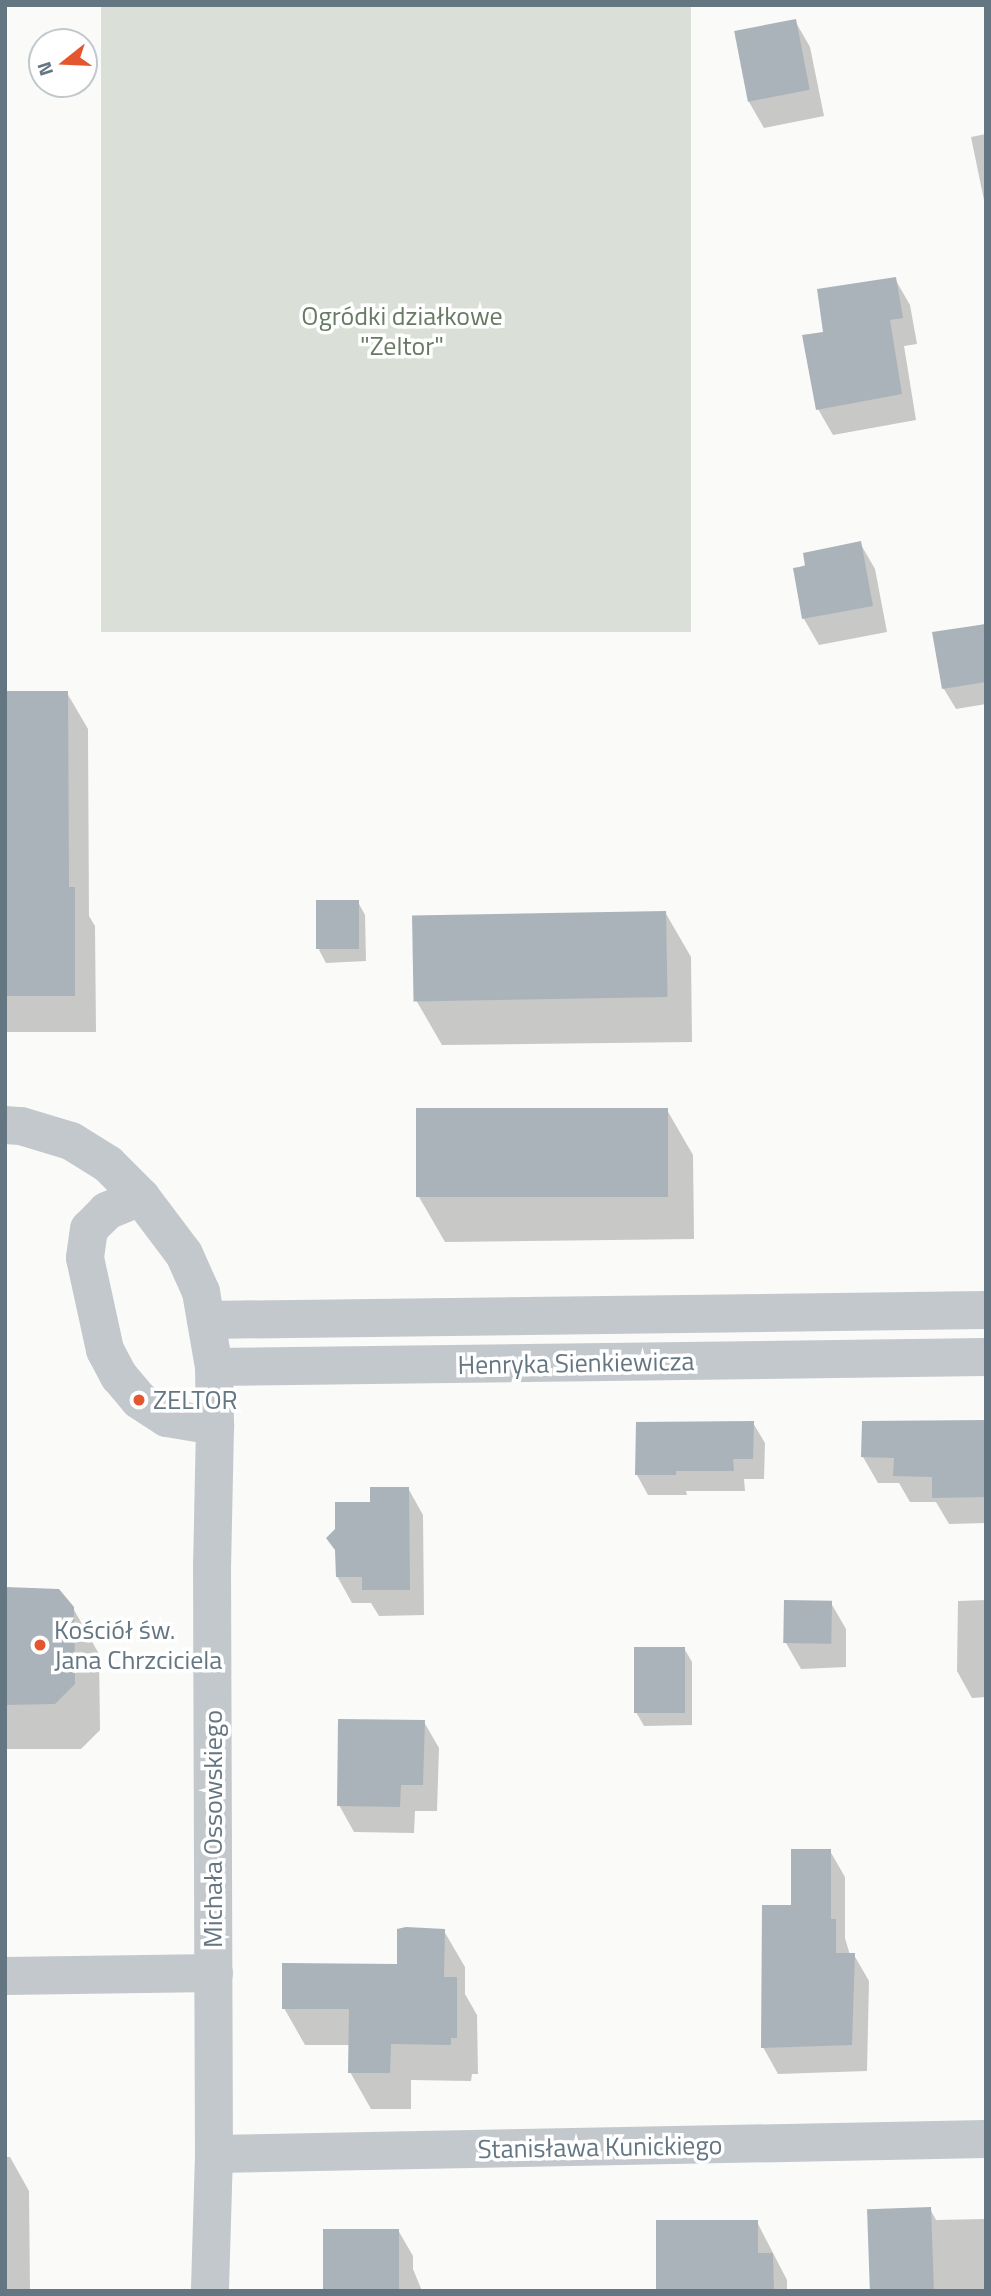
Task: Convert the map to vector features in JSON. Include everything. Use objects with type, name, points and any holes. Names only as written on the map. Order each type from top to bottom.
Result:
[{"type":"street","points":[[5,1125],[20,1126],[71,1141],[108,1164],[142,1197],[184,1254],[201,1292],[214,1367]]},
{"type":"street","points":[[142,1197],[107,1211],[89,1229],[85,1258],[105,1350],[119,1376],[139,1400],[167,1418],[215,1426]]},
{"type":"street","name":"Henryka Sienkiewicza","points":[[206,1320],[986,1310]]},
{"type":"street","name":"Henryka Sienkiewicza","points":[[214,1367],[986,1357]]},
{"type":"street","name":"Michała Ossowskiego","points":[[210,2291],[214,2154],[214,1367]]},
{"type":"street","points":[[5,1976],[214,1973]]},
{"type":"street","name":"Stanisława Kunickiego","points":[[214,2154],[986,2139]]},
{"type":"green space","name":"Ogródki działkowe \"Zeltor\"","points":[[101,5],[691,5],[691,632],[101,632]]},
{"type":"building","points":[[796,19],[810,90],[748,102],[734,31]]},
{"type":"building","points":[[896,277],[903,318],[890,320],[902,394],[816,410],[802,335],[823,332],[817,289]]},
{"type":"building","points":[[861,541],[873,606],[802,619],[793,568],[805,566],[803,553]]},
{"type":"building","points":[[986,624],[986,682],[942,689],[932,632]]},
{"type":"building","points":[[5,691],[68,691],[69,887],[75,887],[75,996],[5,996]]},
{"type":"building","points":[[316,900],[359,900],[359,949],[316,949]]},
{"type":"building","points":[[666,911],[668,997],[414,1001],[412,915]]},
{"type":"building","points":[[416,1108],[668,1108],[668,1197],[416,1197]]},
{"type":"building","points":[[986,1420],[986,1497],[932,1498],[932,1477],[893,1476],[894,1458],[861,1457],[862,1421]]},
{"type":"building","points":[[754,1421],[753,1459],[733,1459],[734,1471],[676,1471],[676,1475],[635,1475],[636,1422]]},
{"type":"building","points":[[370,1487],[409,1487],[410,1590],[362,1590],[362,1577],[336,1577],[335,1550],[326,1538],[335,1529],[335,1502],[370,1502]]},
{"type":"building","name":"Kościół św. Jana Chrzciciela","points":[[5,1587],[59,1589],[74,1607],[75,1684],[55,1704],[5,1705]]},
{"type":"building","points":[[784,1600],[832,1601],[831,1644],[783,1643]]},
{"type":"building","points":[[634,1647],[685,1647],[685,1713],[634,1713]]},
{"type":"building","points":[[338,1719],[425,1720],[423,1785],[401,1785],[400,1807],[337,1806]]},
{"type":"building","points":[[791,1849],[831,1849],[831,1919],[836,1919],[836,1953],[855,1953],[852,2045],[761,2048],[762,1905],[791,1905]]},
{"type":"building","points":[[397,1929],[445,1929],[444,1977],[457,1977],[457,2038],[451,2038],[451,2045],[391,2044],[390,2073],[348,2073],[349,2009],[282,2009],[282,1963],[397,1964]]},
{"type":"building","points":[[931,2207],[934,2291],[870,2291],[867,2209]]},
{"type":"building","points":[[656,2220],[758,2220],[758,2253],[773,2253],[774,2291],[656,2291]]},
{"type":"building","points":[[323,2229],[399,2229],[399,2291],[323,2291]]},
{"type":"place","name":"ZELTOR","points":[[139,1400]]},
{"type":"place","name":"Kościół św. Jana Chrzciciela","points":[[40,1645]]}]
